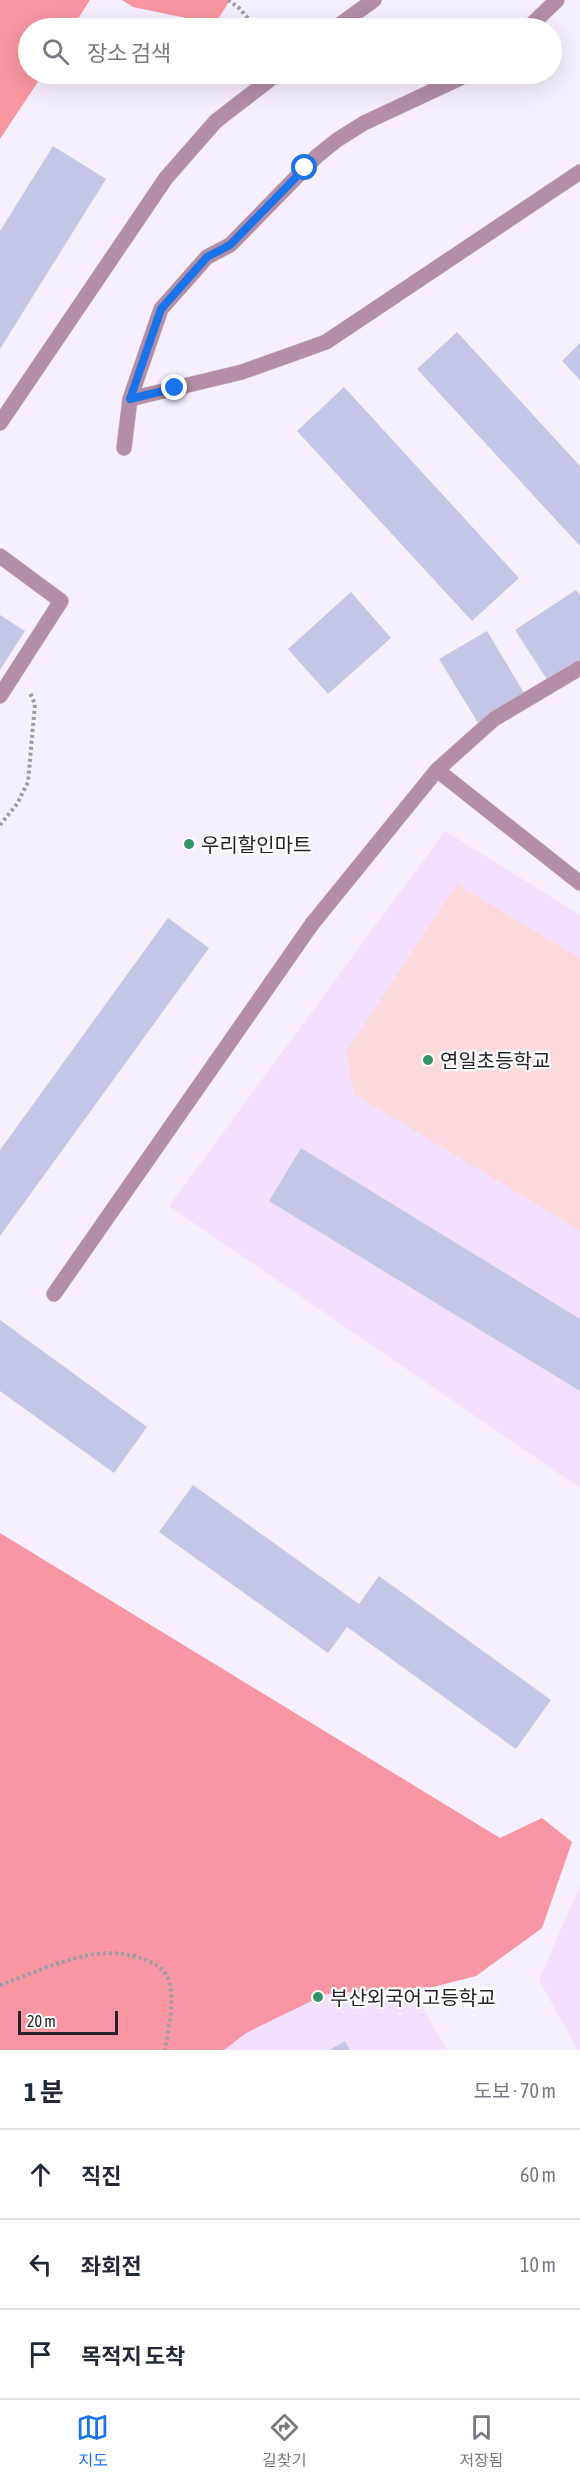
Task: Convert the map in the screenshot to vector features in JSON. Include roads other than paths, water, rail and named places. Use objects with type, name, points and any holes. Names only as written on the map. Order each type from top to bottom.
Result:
[{"type":"street","points":[[349,18],[374,0]]},
{"type":"street","points":[[538,18],[557,0]]},
{"type":"street","points":[[0,423],[166,178],[216,121],[264,84]]},
{"type":"street","points":[[124,448],[130,399],[161,309],[207,257],[230,245],[310,163],[336,140],[364,123],[448,84]]},
{"type":"street","points":[[130,399],[242,372],[326,342],[580,172]]},
{"type":"street","points":[[0,556],[61,601],[0,696]]},
{"type":"street","points":[[54,1294],[312,924],[437,770],[494,718],[580,668]]},
{"type":"street","points":[[437,770],[580,883]]},
{"type":"place","name":"우리할인마트","points":[[189,844]]},
{"type":"place","name":"연일초등학교","points":[[428,1060]]},
{"type":"place","name":"부산외국어고등학교","points":[[318,1997]]}]
